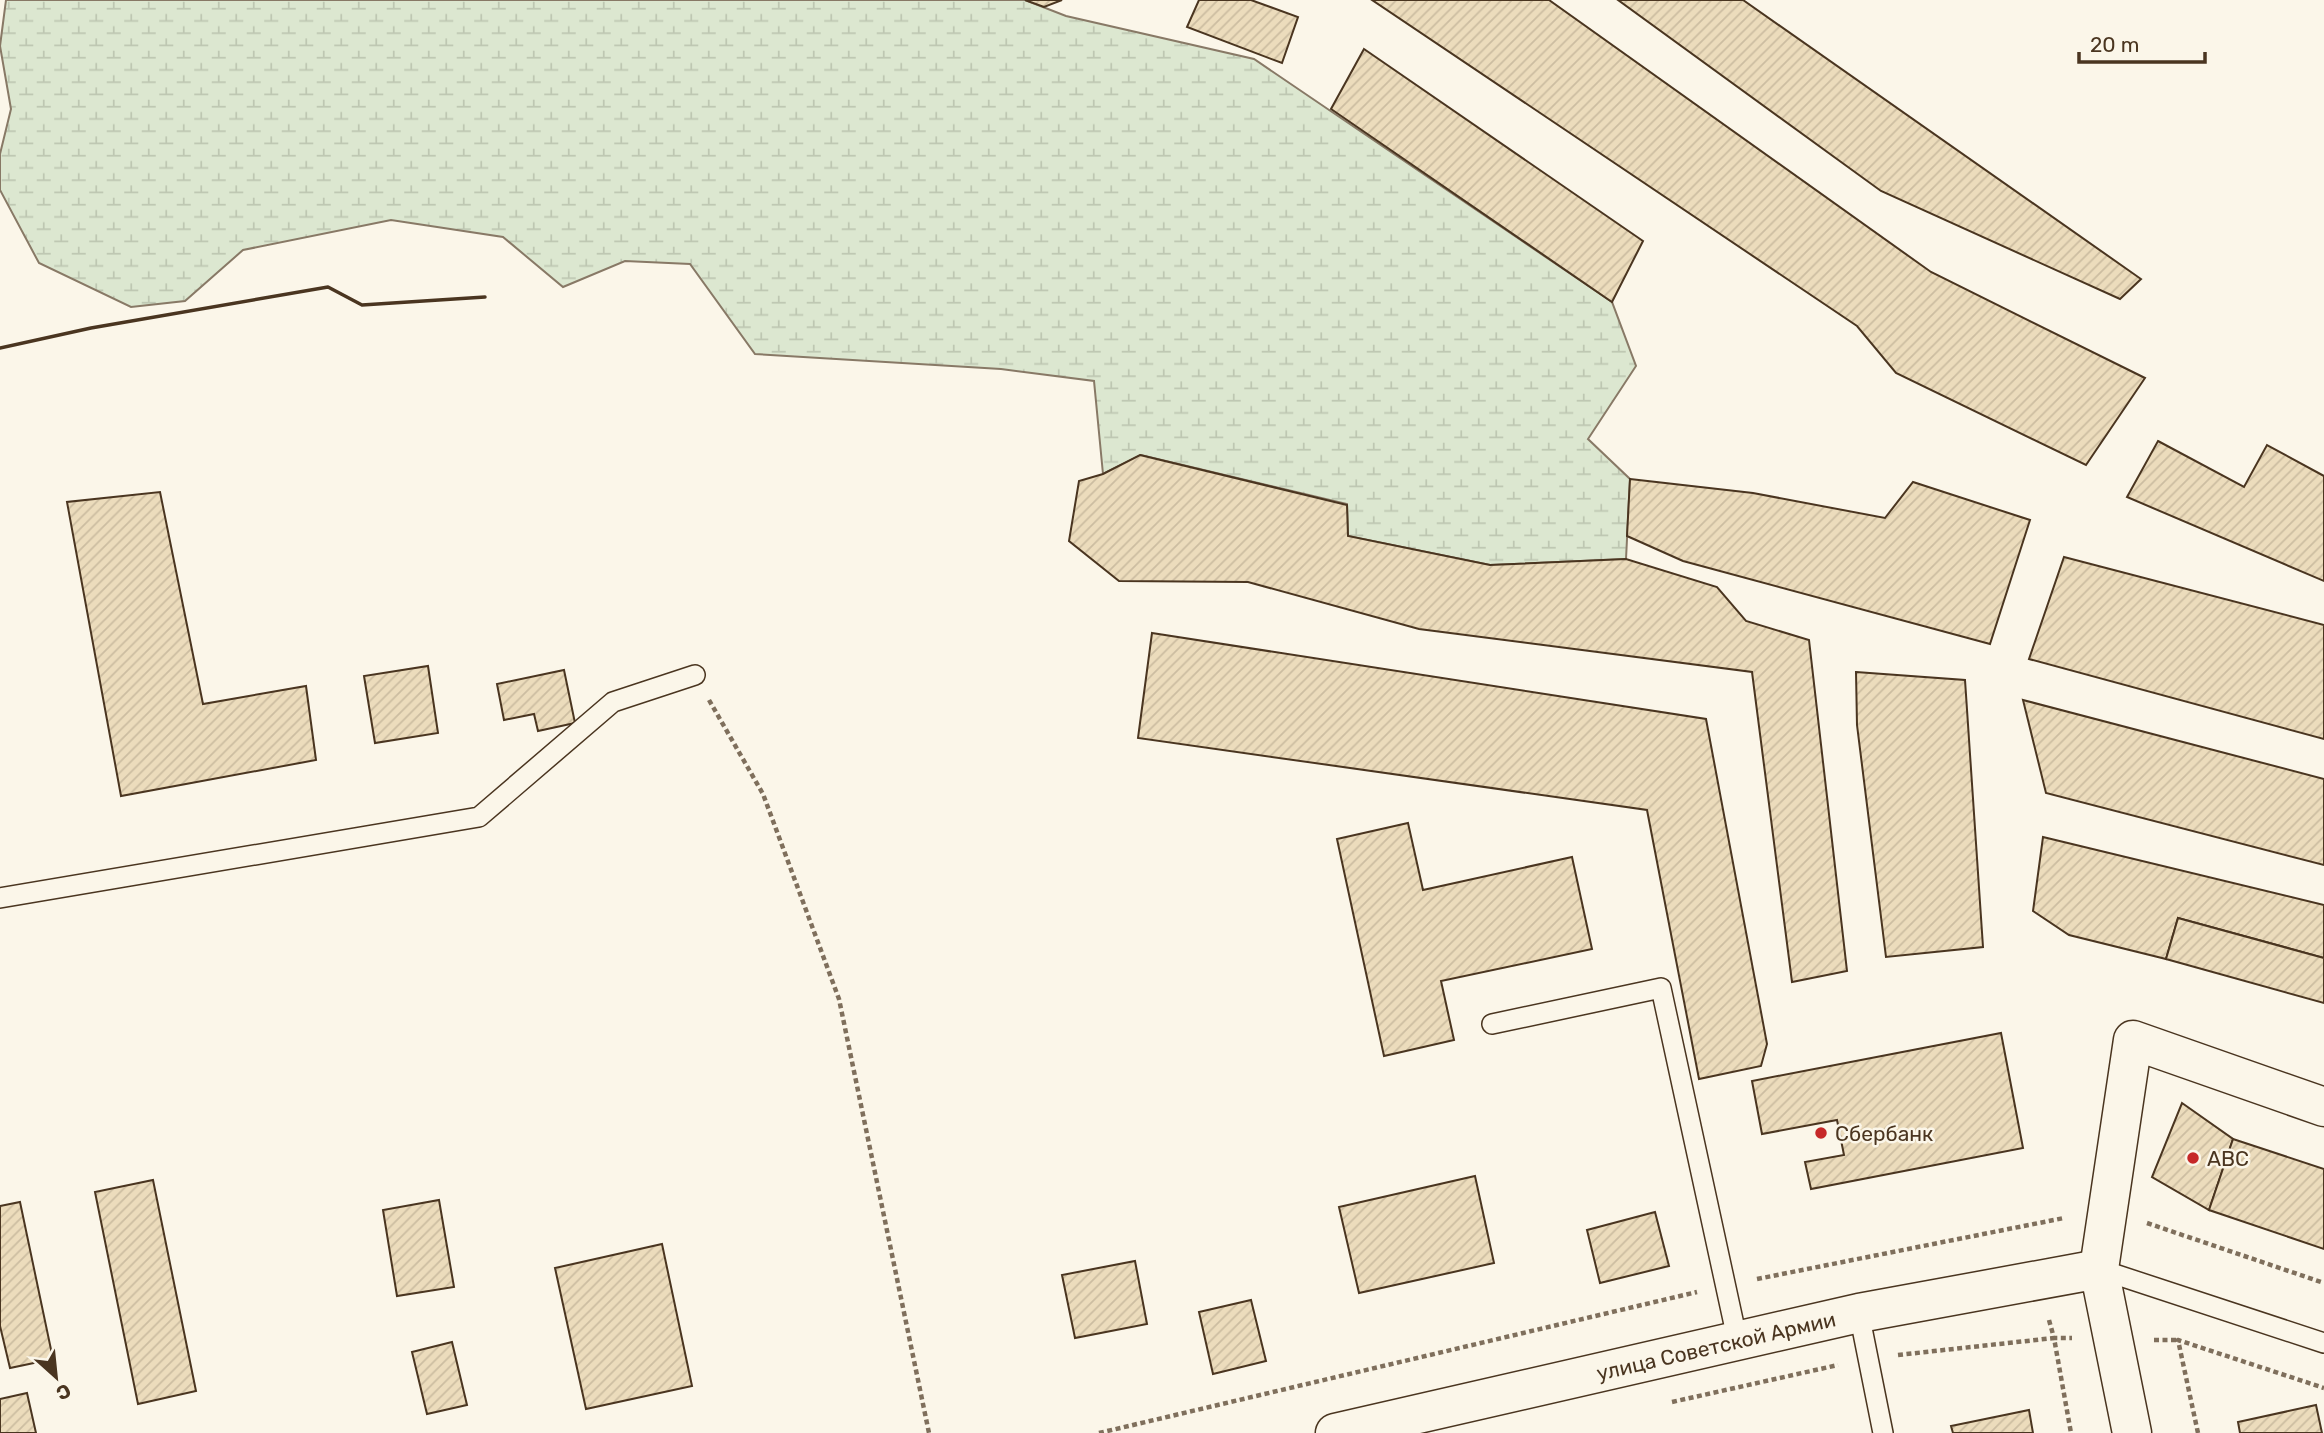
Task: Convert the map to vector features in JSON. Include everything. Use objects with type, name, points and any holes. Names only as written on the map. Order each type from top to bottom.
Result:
[{"type":"street","points":[[2132,1433],[2099,1269],[2133,1040],[2324,1107]]},
{"type":"street","name":"улица Советской Армии","points":[[1335,1433],[1738,1343],[1859,1313],[2099,1269]]},
{"type":"lane","points":[[0,898],[479,817],[613,702],[695,675]]},
{"type":"lane","points":[[1492,1024],[1661,988],[1738,1343]]},
{"type":"lane","points":[[2099,1269],[2324,1343]]},
{"type":"lane","points":[[1859,1313],[1883,1433]]},
{"type":"path","points":[[695,675],[763,794],[839,999],[929,1433]]},
{"type":"path","points":[[1726,1285],[2108,1210],[2324,1283]]},
{"type":"path","points":[[1098,1433],[1680,1296]]},
{"type":"path","points":[[1670,1402],[1868,1359],[2054,1338],[2071,1433]]},
{"type":"path","points":[[2198,1433],[2178,1340],[2324,1388]]},
{"type":"green space","points":[[6,0],[1025,0],[1066,16],[1254,59],[1612,302],[1636,366],[1588,439],[1630,479],[1626,559],[1490,565],[1348,536],[1347,504],[1141,455],[1103,474],[1094,381],[1001,369],[755,354],[690,264],[625,261],[563,287],[503,237],[391,220],[243,250],[185,301],[131,307],[39,263],[0,190],[0,154],[11,109],[0,46]]},
{"type":"building","points":[[1025,0],[1062,0],[1044,7]]},
{"type":"building","points":[[1199,0],[1251,0],[1298,17],[1282,63],[1187,27]]},
{"type":"building","points":[[1372,0],[1549,0],[1931,272],[2145,378],[2086,465],[1896,373],[1857,326]]},
{"type":"building","points":[[1618,0],[1743,0],[2141,279],[2120,299],[1881,191]]},
{"type":"building","points":[[1364,49],[1643,241],[1612,302],[1331,109]]},
{"type":"building","points":[[2158,441],[2244,487],[2267,445],[2324,476],[2324,581],[2127,497]]},
{"type":"building","points":[[1140,455],[1347,505],[1348,536],[1490,565],[1626,559],[1717,587],[1746,621],[1809,640],[1847,971],[1792,982],[1752,672],[1419,629],[1248,582],[1119,581],[1069,541],[1079,481],[1103,474]]},
{"type":"building","points":[[1630,479],[1753,493],[1885,518],[1913,482],[2030,520],[1990,644],[1683,561],[1627,536]]},
{"type":"building","points":[[160,492],[203,704],[306,686],[316,760],[121,796],[67,502]]},
{"type":"building","points":[[2064,557],[2324,625],[2324,739],[2029,659]]},
{"type":"building","points":[[1152,633],[1706,719],[1767,1044],[1761,1066],[1699,1079],[1647,810],[1138,738]]},
{"type":"building","points":[[428,666],[438,733],[375,743],[364,676]]},
{"type":"building","points":[[564,670],[575,723],[538,731],[534,714],[504,720],[497,684]]},
{"type":"building","points":[[1856,672],[1965,680],[1983,947],[1886,957],[1857,725]]},
{"type":"building","points":[[2023,700],[2324,779],[2324,865],[2046,793]]},
{"type":"building","points":[[1408,823],[1423,890],[1572,857],[1592,949],[1441,981],[1454,1040],[1384,1056],[1337,839]]},
{"type":"building","points":[[2043,837],[2324,905],[2324,958],[2178,918],[2166,959],[2069,935],[2033,911]]},
{"type":"building","points":[[2178,918],[2324,958],[2324,1003],[2166,959]]},
{"type":"building","points":[[2001,1033],[2023,1148],[1811,1189],[1805,1162],[1844,1155],[1837,1120],[1762,1134],[1752,1081]]},
{"type":"building","name":"ABC","points":[[2182,1103],[2233,1139],[2209,1210],[2152,1177]]},
{"type":"building","points":[[2233,1139],[2324,1169],[2324,1249],[2209,1210]]},
{"type":"building","points":[[1475,1176],[1494,1263],[1359,1293],[1339,1207]]},
{"type":"building","points":[[153,1180],[196,1391],[138,1404],[95,1192]]},
{"type":"building","points":[[439,1200],[454,1287],[397,1296],[383,1210]]},
{"type":"building","points":[[20,1202],[53,1359],[10,1368],[0,1326],[0,1206]]},
{"type":"building","points":[[1655,1212],[1669,1266],[1600,1283],[1587,1230]]},
{"type":"building","points":[[662,1244],[692,1386],[586,1409],[555,1268]]},
{"type":"building","points":[[1135,1261],[1147,1324],[1075,1338],[1062,1275]]},
{"type":"building","points":[[1251,1300],[1266,1361],[1213,1374],[1199,1312]]},
{"type":"building","points":[[452,1342],[467,1405],[427,1414],[412,1352]]},
{"type":"building","points":[[27,1393],[36,1433],[0,1433],[0,1399]]},
{"type":"building","points":[[2316,1405],[2322,1433],[2240,1433],[2238,1422]]},
{"type":"building","points":[[2029,1410],[2033,1433],[1953,1433],[1951,1426]]},
{"type":"wall","points":[[0,348],[91,328],[328,287],[362,305],[485,297]]},
{"type":"place","name":"Сбербанк","points":[[1821,1133]]},
{"type":"place","name":"ABC","points":[[2193,1158]]}]
